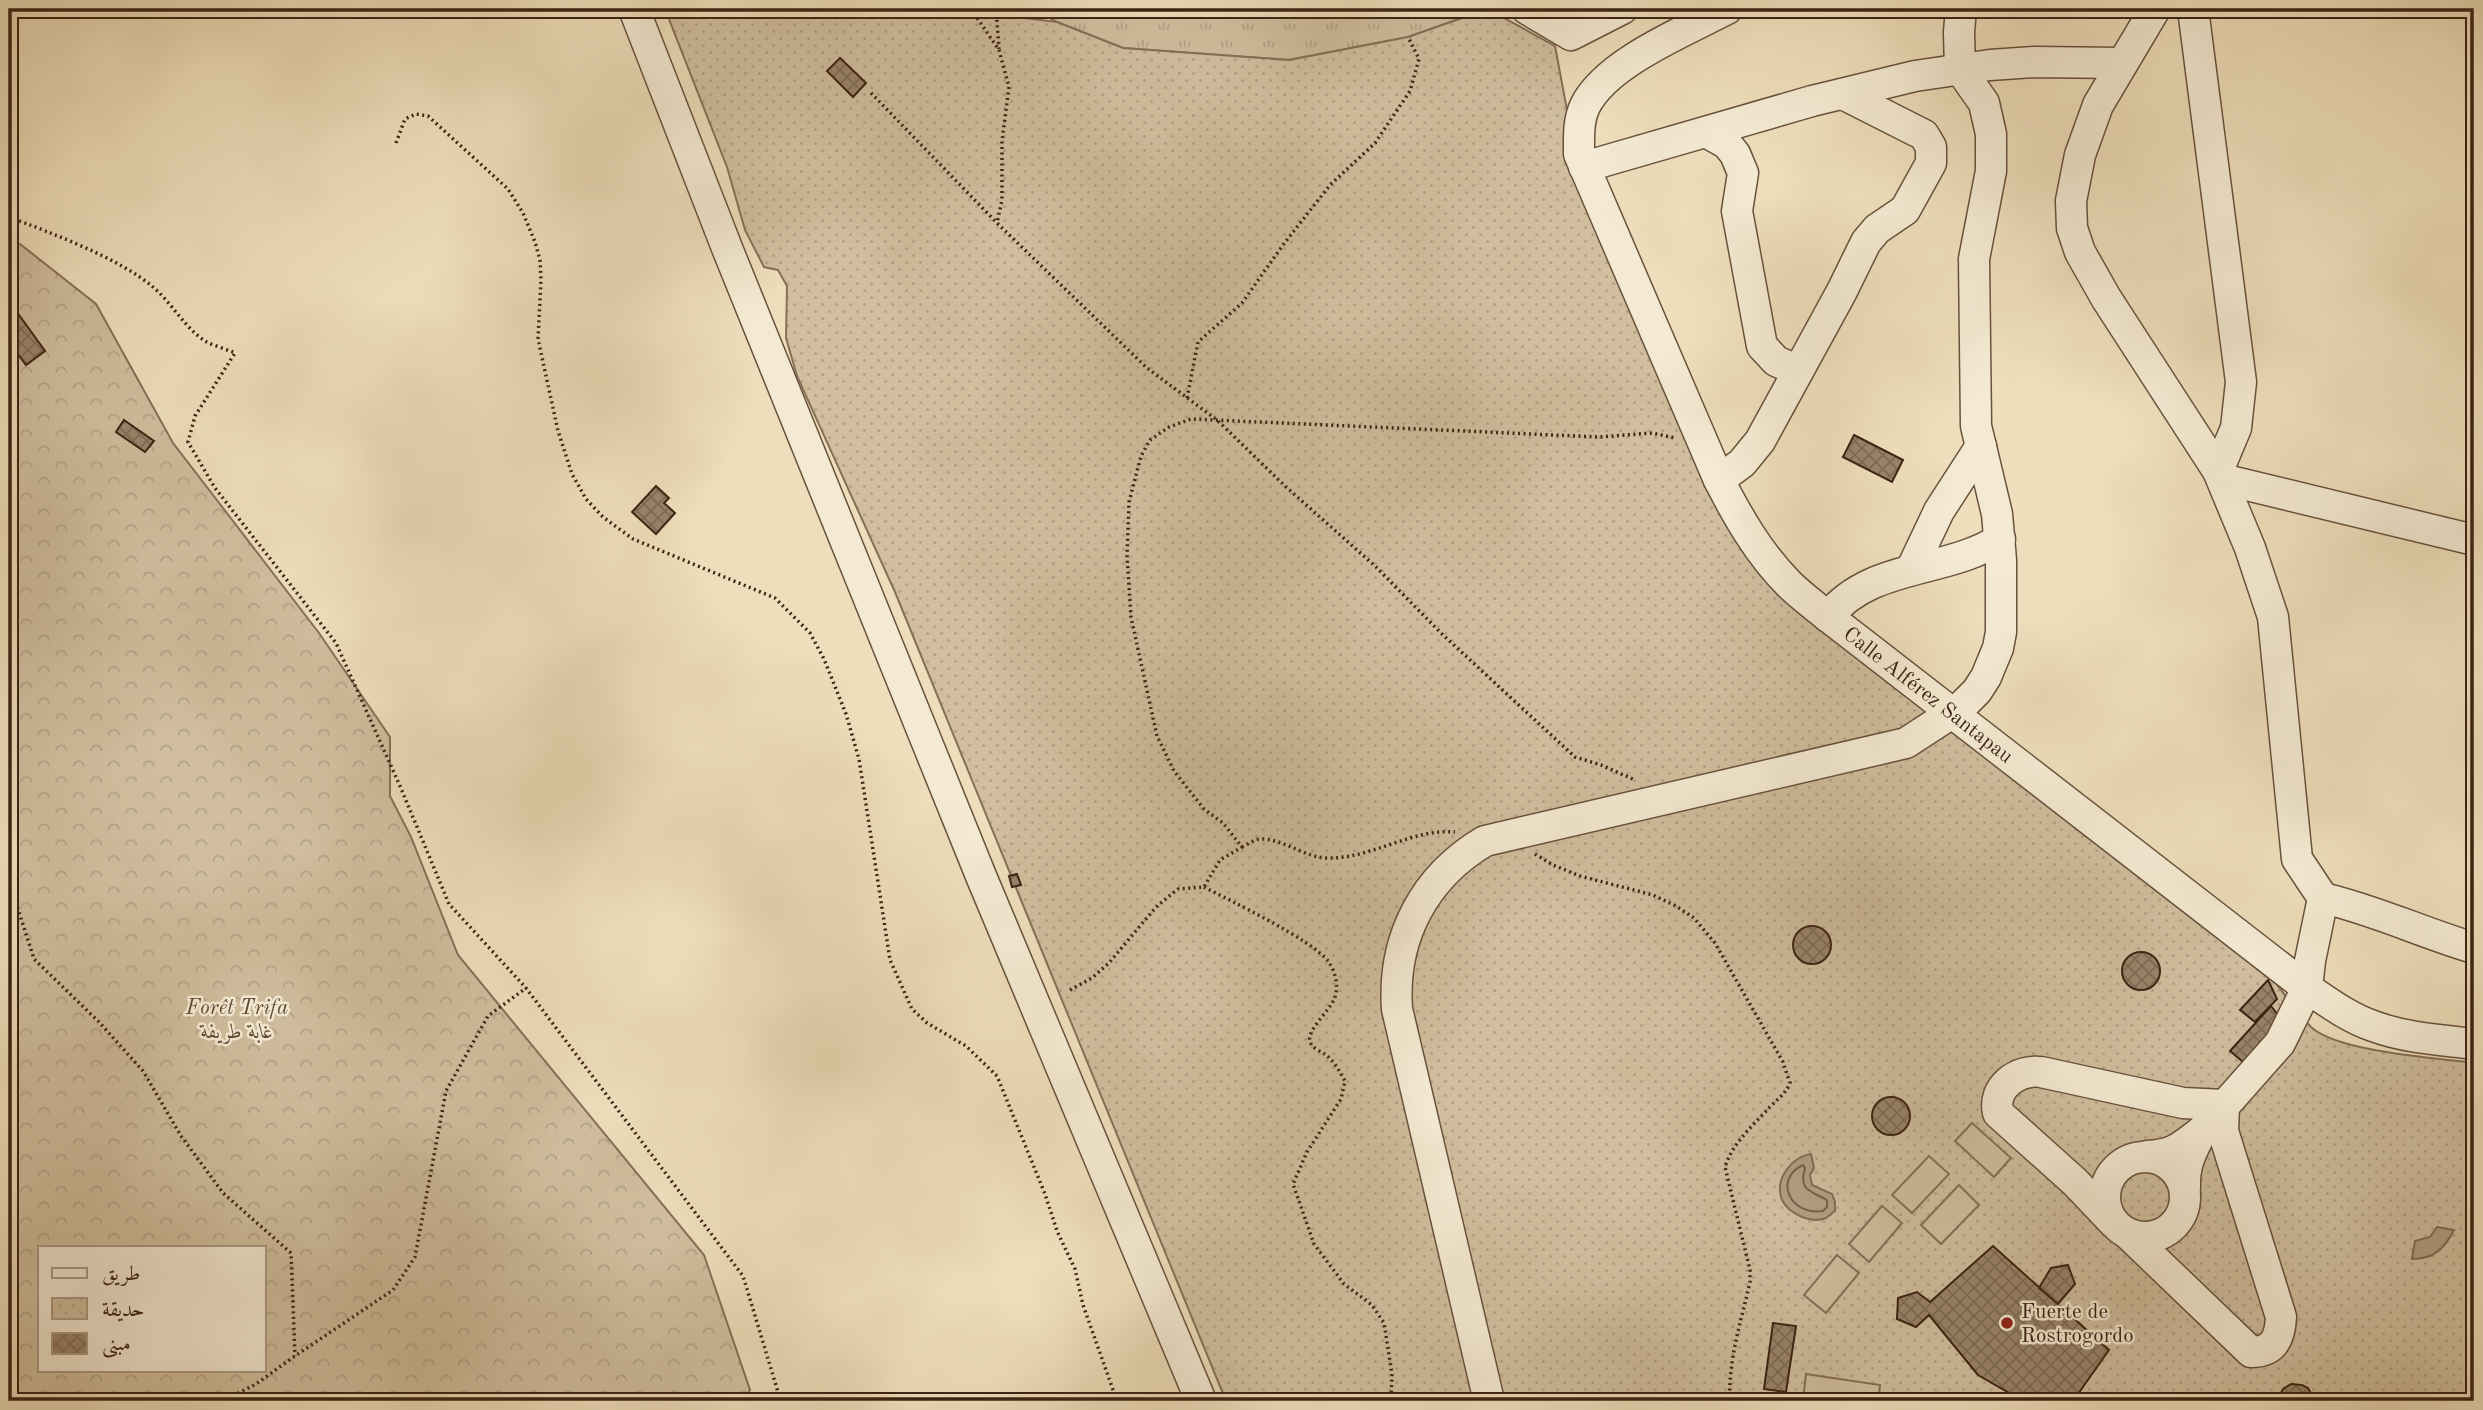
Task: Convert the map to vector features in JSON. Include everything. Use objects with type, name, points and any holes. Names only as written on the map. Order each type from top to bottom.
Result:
[{"type":"street","points":[[634,9],[732,260],[981,876],[1201,1401]]},
{"type":"street","points":[[1528,9],[1571,34],[1622,9]]},
{"type":"street","points":[[1727,9],[1648,51],[1601,83],[1584,108],[1579,130],[1582,160],[1706,132],[1915,76],[2034,62],[2122,63]]},
{"type":"street","points":[[1489,1401],[1397,1009],[1395,983],[1400,954],[1413,919],[1428,891],[1451,864],[1485,841],[1906,743],[1966,703],[1986,677],[1998,648],[2001,632],[2000,539],[1997,514],[1976,426],[1974,260],[1977,234],[1988,190],[1992,153],[1984,103],[1961,69],[1961,9]]},
{"type":"street","points":[[2114,1170],[2105,1191],[2106,1209],[2120,1227],[2144,1237],[2160,1235],[2175,1224],[2185,1206],[2185,1172],[2189,1155],[2202,1131],[2280,1043],[2307,988],[2323,898],[2297,859],[2273,617],[2250,548],[2220,475],[2106,298],[2080,252],[2073,228],[2071,201],[2080,155],[2098,105],[2155,9]]},
{"type":"street","points":[[2193,9],[2241,382],[2236,428],[2220,475]]},
{"type":"street","points":[[1719,480],[1752,453],[1866,242],[1877,229],[1905,210],[1931,163],[1931,147],[1924,135],[1843,94]]},
{"type":"street","points":[[1706,132],[1727,145],[1735,154],[1742,173],[1737,211],[1762,346],[1776,361],[1798,371]]},
{"type":"street","name":"Calle Alférez Santapau","points":[[1582,160],[1719,480],[1739,519],[1765,557],[1788,584],[2307,988],[2345,1013],[2372,1026],[2398,1033],[2474,1044]]},
{"type":"street","points":[[1911,570],[1939,511],[1981,446]]},
{"type":"street","points":[[2220,475],[2474,540]]},
{"type":"street","points":[[1828,617],[1858,589],[1911,570],[1973,553],[2000,539]]},
{"type":"street","points":[[2323,898],[2344,902],[2474,948]]},
{"type":"street","points":[[2030,1070],[2183,1102],[2224,1105],[2223,1131],[2281,1317],[2280,1332],[2272,1345],[2262,1352],[2251,1352],[2075,1182],[1998,1113],[1996,1104],[1998,1095],[2016,1076],[2030,1070]]},
{"type":"street","points":[[2075,1182],[2093,1184],[2130,1158],[2165,1155],[2202,1131]]},
{"type":"street","points":[[2147,1156],[2161,1159],[2176,1170],[2185,1188]]},
{"type":"path","points":[[971,9],[999,50]]},
{"type":"path","points":[[996,9],[999,50],[1009,87],[1002,141],[1002,200],[997,223]]},
{"type":"path","points":[[1187,398],[1198,342],[1242,303],[1330,185],[1375,143],[1410,92],[1419,59],[1408,37]]},
{"type":"path","points":[[871,93],[997,223],[1147,368],[1217,420],[1284,486],[1376,566],[1442,634],[1575,757],[1632,778],[1647,791],[1652,801]]},
{"type":"path","points":[[396,143],[405,119],[416,114],[428,116],[508,189],[523,213],[540,260],[538,339],[558,431],[572,474],[586,499],[603,517],[633,539],[775,598],[810,633],[833,681],[859,759],[890,961],[912,1009],[927,1023],[967,1046],[997,1076],[1045,1194],[1057,1231],[1075,1269],[1083,1305],[1117,1401]]},
{"type":"path","points":[[9,216],[116,264],[153,286],[196,334],[207,342],[235,353],[195,416],[188,442],[215,488],[335,643],[400,786],[449,904],[526,988],[743,1276],[778,1392],[784,1401]]},
{"type":"path","points":[[1242,847],[1223,823],[1204,809],[1174,771],[1157,736],[1132,617],[1127,556],[1129,502],[1141,456],[1150,440],[1169,427],[1191,419],[1599,437],[1652,433],[1705,444]]},
{"type":"path","points":[[1204,887],[1220,860],[1259,838],[1285,844],[1305,854],[1328,858],[1362,854],[1424,835],[1458,832]]},
{"type":"path","points":[[1511,834],[1537,856],[1553,865],[1580,876],[1653,895],[1694,918],[1715,943],[1783,1062],[1790,1083],[1786,1093],[1736,1145],[1729,1154],[1725,1167],[1750,1270],[1750,1282],[1730,1369],[1730,1401]]},
{"type":"path","points":[[9,881],[34,959],[99,1022],[143,1071],[181,1136],[223,1193],[291,1253],[295,1356]]},
{"type":"path","points":[[1070,990],[1092,978],[1110,963],[1156,907],[1178,889],[1204,887],[1306,944],[1327,960],[1336,977],[1335,996],[1324,1017],[1310,1032],[1309,1039],[1313,1046],[1329,1057],[1345,1080],[1341,1099],[1307,1152],[1293,1184],[1314,1244],[1344,1284],[1372,1305],[1384,1323],[1392,1374],[1391,1401]]},
{"type":"path","points":[[223,1401],[256,1384],[393,1290],[415,1257],[446,1091],[488,1016],[526,988]]},
{"type":"green space","points":[[665,9],[950,9],[1057,22],[1123,48],[1289,60],[1408,37],[1488,9],[1555,46],[1570,126],[1729,523],[2267,971],[2311,1027],[2324,1036],[2364,1048],[2474,1063],[2474,1401],[1226,1401],[895,592],[797,376],[786,338],[787,286],[778,270],[764,267],[745,230],[727,167]]},
{"type":"green space","points":[[1034,9],[1487,9],[1408,37],[1289,60],[1123,48],[1057,22]]},
{"type":"green space","name":"Forêt Trifa غابة طريفة","points":[[9,243],[20,244],[96,304],[173,443],[319,633],[390,737],[390,796],[411,837],[458,955],[704,1255],[750,1390],[744,1401],[9,1401]]},
{"type":"green space","points":[[1972,1123],[2011,1158],[1994,1177],[1955,1141]]},
{"type":"green space","points":[[1929,1156],[1949,1174],[1912,1213],[1892,1195]]},
{"type":"green space","points":[[1959,1185],[1979,1205],[1941,1244],[1921,1225]]},
{"type":"green space","points":[[1882,1206],[1902,1223],[1869,1262],[1849,1244]]},
{"type":"green space","points":[[1837,1255],[1859,1273],[1826,1313],[1804,1295]]},
{"type":"green space","points":[[1806,1374],[1880,1385],[1878,1401],[1803,1401]]},
{"type":"water","points":[[1811,1154],[1814,1168],[1810,1175],[1812,1185],[1832,1194],[1835,1202],[1835,1211],[1820,1220],[1807,1219],[1790,1210],[1782,1200],[1780,1192],[1782,1177],[1786,1171],[1797,1160]]},
{"type":"water","points":[[2437,1227],[2454,1230],[2437,1252],[2412,1259],[2415,1241],[2430,1237]]},
{"type":"building","points":[[840,58],[866,83],[853,97],[827,71]]},
{"type":"building","points":[[9,301],[45,351],[26,365],[9,342]]},
{"type":"building","points":[[124,420],[154,441],[145,452],[116,432]]},
{"type":"building","points":[[1854,435],[1903,460],[1892,482],[1843,457]]},
{"type":"building","points":[[656,486],[669,498],[664,503],[675,513],[656,534],[632,512]]},
{"type":"building","points":[[1017,874],[1021,885],[1012,887],[1009,876]]},
{"type":"building","points":[[1812,926],[1825,932],[1831,945],[1825,958],[1812,964],[1799,958],[1793,945],[1799,932]]},
{"type":"building","points":[[2141,952],[2155,957],[2160,971],[2155,985],[2141,990],[2127,985],[2122,971],[2127,957]]},
{"type":"building","points":[[2268,980],[2277,999],[2255,1022],[2240,1010]]},
{"type":"building","points":[[2271,1006],[2278,1015],[2266,1039],[2243,1062],[2230,1051]]},
{"type":"building","points":[[1891,1097],[1905,1102],[1910,1116],[1905,1130],[1891,1135],[1877,1130],[1872,1116],[1877,1102]]},
{"type":"building","name":"Fuerte de Rostrogordo","points":[[1993,1246],[2109,1350],[2073,1401],[2023,1401],[1978,1375],[1929,1315],[1916,1327],[1897,1319],[1898,1298],[1917,1292],[1930,1302]]},
{"type":"building","points":[[2068,1265],[2075,1284],[2058,1304],[2039,1288],[2051,1268]]},
{"type":"building","points":[[1773,1323],[1796,1326],[1786,1392],[1764,1389]]},
{"type":"building","points":[[2291,1384],[2308,1388],[2315,1401],[2277,1401],[2283,1389]]},
{"type":"place","name":"Fuerte de Rostrogordo","points":[[2007,1323]]}]
